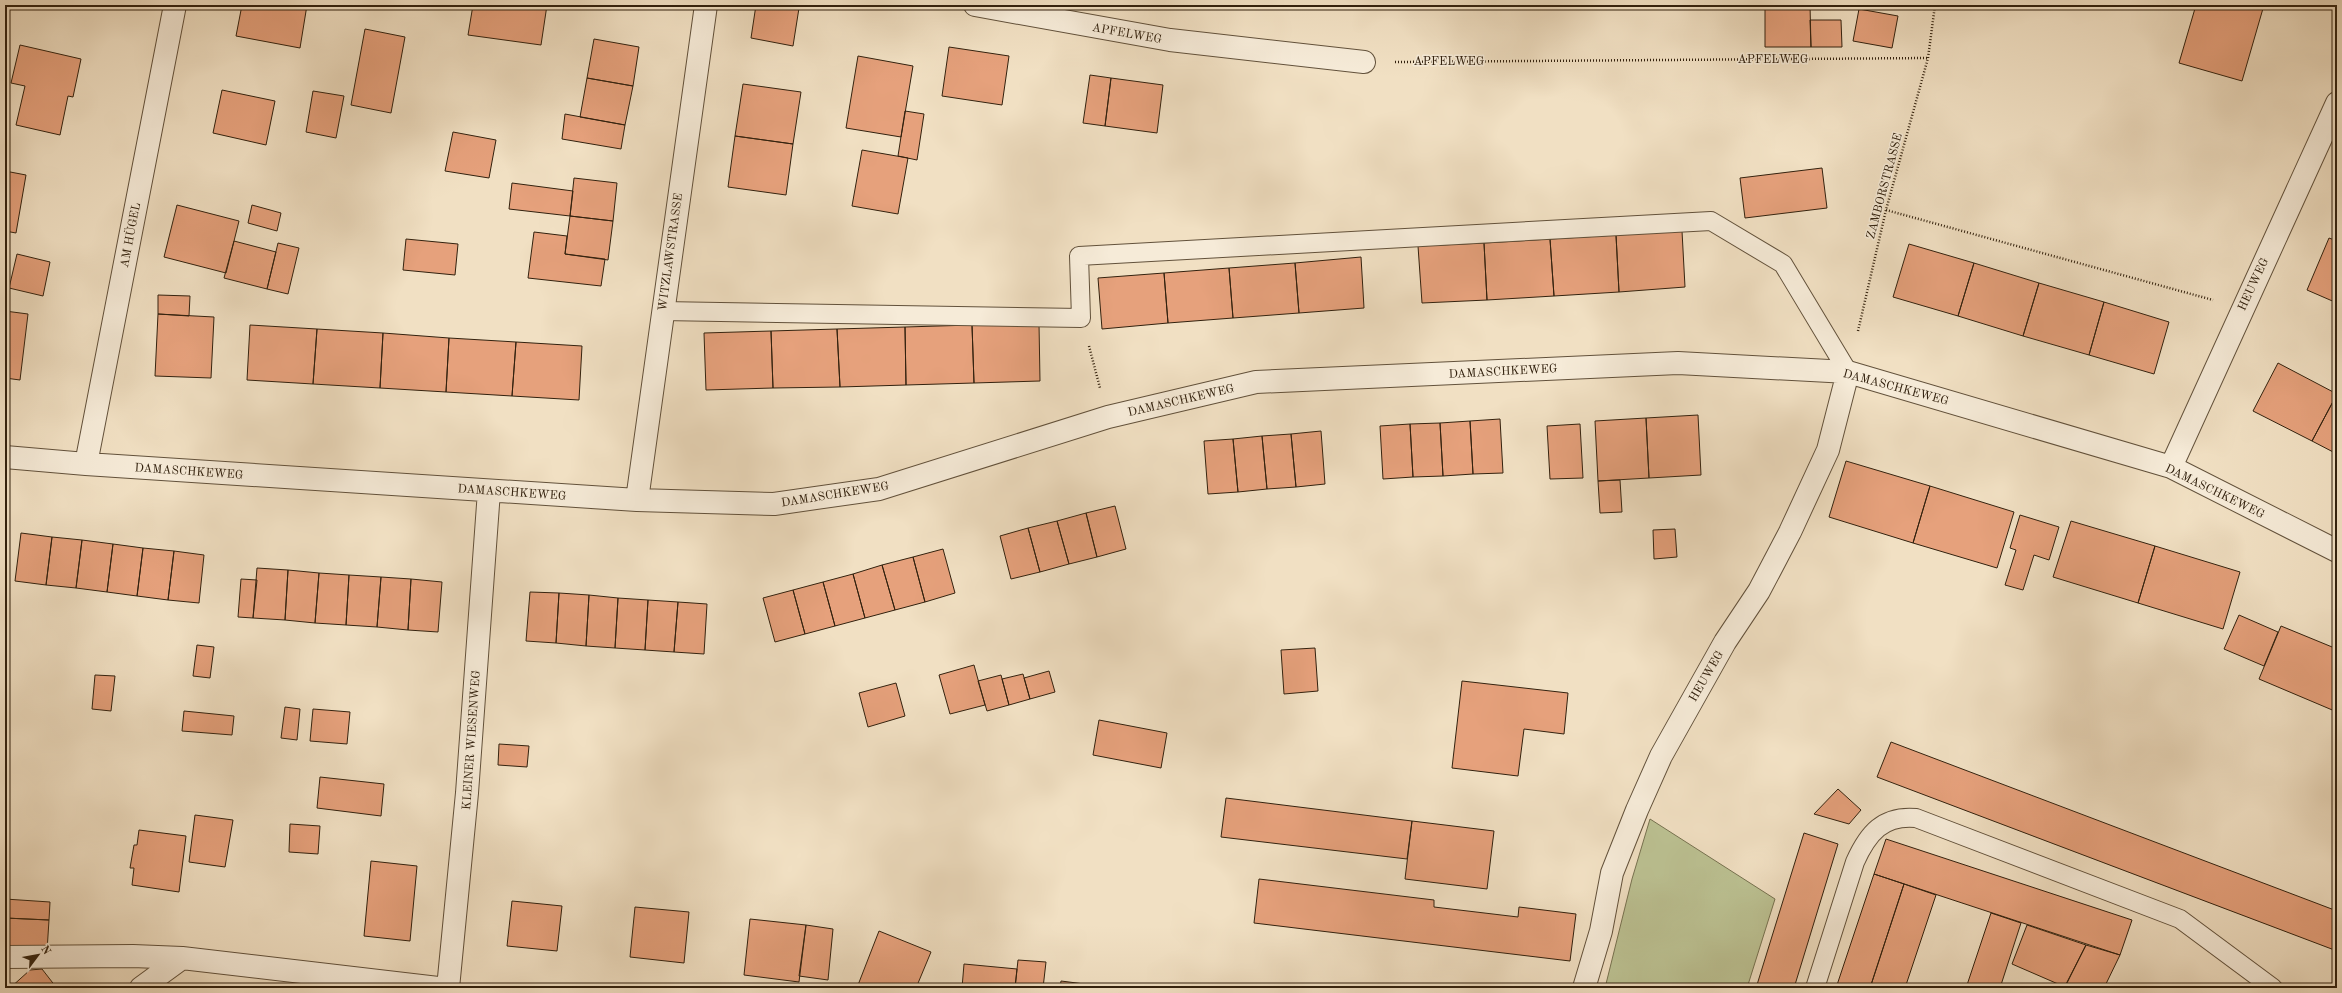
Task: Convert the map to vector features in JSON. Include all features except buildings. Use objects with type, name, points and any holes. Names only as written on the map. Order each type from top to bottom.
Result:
[{"type":"street","name":"AM HÜGEL","points":[[86,464],[175,5]]},
{"type":"street","name":"WITZLAWSTRASSE","points":[[637,500],[662,311],[706,5]]},
{"type":"street","name":"APFELWEG","points":[[975,5],[1170,40],[1364,62]]},
{"type":"street","name":"HEUWEG","points":[[2171,467],[2337,102]]},
{"type":"street","name":"DAMASCHKEWEG","points":[[5,457],[86,464],[489,491],[637,500],[774,504],[879,489],[1108,417],[1256,382],[1678,363],[1848,372],[2171,467],[2337,551]]},
{"type":"street","name":"HEUWEG","points":[[1584,988],[1601,931],[1612,873],[1640,803],[1661,756],[1725,642],[1759,591],[1793,526],[1828,450],[1848,372]]},
{"type":"street","name":"KLEINER WIESENWEG","points":[[448,988],[467,793],[489,491]]},
{"type":"street","points":[[5,957],[133,956],[182,958],[294,980],[438,988]]},
{"type":"street","points":[[141,988],[182,958]]},
{"type":"lane","points":[[662,311],[1081,318],[1079,256],[1711,221],[1783,264],[1848,372]]},
{"type":"lane","points":[[1815,988],[1855,862],[1863,844],[1875,831],[1888,821],[1903,817],[1916,818],[2180,919],[2273,988]]},
{"type":"path","name":"ZAMBORSTRASSE","points":[[1848,372],[1886,210],[1928,58],[1935,5]]},
{"type":"path","name":"APFELWEG","points":[[1364,62],[1928,58]]},
{"type":"path","points":[[1886,210],[2242,308]]},
{"type":"path","points":[[1081,318],[1108,417]]},
{"type":"green space","points":[[1650,819],[1775,899],[1747,988],[1605,988],[1632,879]]}]
